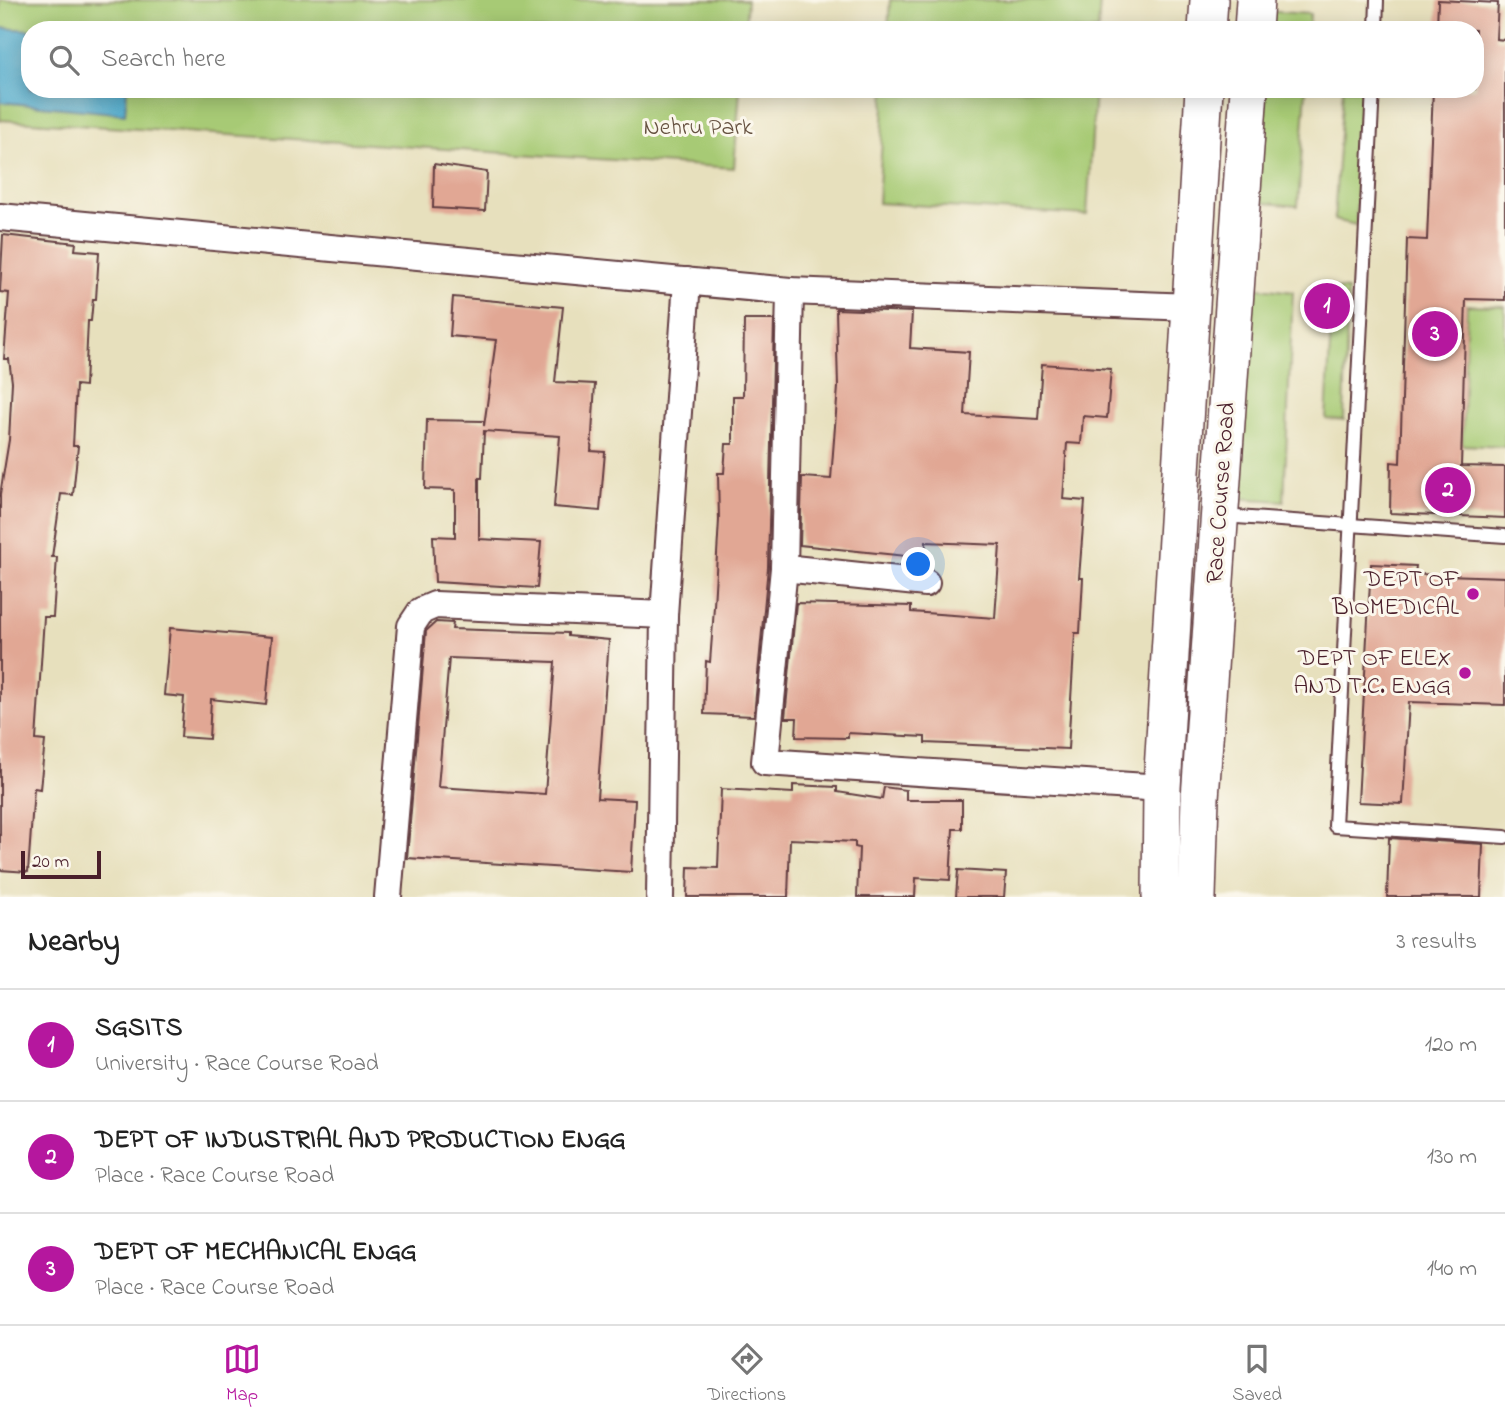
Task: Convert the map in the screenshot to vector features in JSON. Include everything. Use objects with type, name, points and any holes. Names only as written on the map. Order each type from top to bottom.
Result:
[{"type":"street","points":[[1208,21],[1209,0]]},
{"type":"street","points":[[1254,21],[1255,0]]},
{"type":"street","name":"Race Course Road","points":[[1161,897],[1162,788],[1203,98]]},
{"type":"street","name":"Race Course Road","points":[[1197,897],[1200,798],[1248,98]]},
{"type":"street","points":[[0,217],[790,291],[1191,307]]},
{"type":"street","points":[[660,897],[664,615],[687,281]]},
{"type":"street","points":[[790,291],[784,568],[765,762],[1162,788]]},
{"type":"street","points":[[784,568],[926,583]]},
{"type":"street","points":[[388,897],[411,626],[421,611],[435,606],[664,615]]},
{"type":"lane","points":[[1376,21],[1377,0]]},
{"type":"lane","points":[[1373,98],[1335,826],[1505,837]]},
{"type":"lane","points":[[1221,516],[1352,528],[1505,537]]},
{"type":"green space","name":"Nehru Park","points":[[0,0],[747,0],[746,21],[21,21],[21,98],[739,98],[734,168],[0,120]]},
{"type":"green space","points":[[890,0],[1100,0],[1099,21],[889,21]]},
{"type":"green space","points":[[1244,10],[1310,14],[1310,21],[1243,21]]},
{"type":"green space","points":[[884,98],[1094,98],[1087,215],[878,203]]},
{"type":"green space","points":[[1238,98],[1305,98],[1298,206],[1232,200]]},
{"type":"green space","points":[[1342,98],[1363,98],[1356,225],[1334,220]]},
{"type":"green space","points":[[1227,284],[1293,292],[1284,501],[1214,497]]},
{"type":"green space","points":[[1333,289],[1348,290],[1344,420],[1326,419]]},
{"type":"green space","points":[[1467,305],[1505,306],[1505,447],[1462,445]]},
{"type":"water","points":[[0,28],[21,29],[21,98],[126,98],[125,114],[0,102]]},
{"type":"building","points":[[1438,0],[1498,3],[1496,39],[1505,40],[1505,300],[1466,299],[1461,466],[1505,467],[1505,518],[1390,513],[1391,462],[1400,463],[1407,239],[1427,240],[1433,98],[1484,98],[1484,21],[1437,21]]},
{"type":"building","points":[[434,164],[487,172],[485,211],[433,208]]},
{"type":"building","points":[[3,235],[76,243],[75,250],[99,252],[96,299],[93,299],[91,321],[88,321],[85,386],[76,385],[73,446],[78,446],[73,495],[61,494],[52,557],[57,557],[53,617],[44,617],[36,740],[45,741],[40,789],[34,788],[28,872],[0,870],[0,495],[9,440],[12,382],[9,359],[4,359],[9,293],[0,292]]},
{"type":"building","points":[[453,297],[563,307],[555,382],[595,384],[591,451],[605,452],[600,511],[554,507],[560,436],[484,431],[482,478],[479,478],[479,539],[541,542],[537,588],[435,582],[433,536],[455,537],[455,490],[425,489],[427,420],[484,421],[484,426],[496,340],[450,336]]},
{"type":"building","points":[[836,309],[912,312],[910,348],[969,352],[965,415],[1038,419],[1042,364],[1111,369],[1107,418],[1083,416],[1081,444],[1067,443],[1063,499],[1085,501],[1079,578],[1083,578],[1080,633],[1075,633],[1068,749],[925,743],[925,737],[848,733],[848,738],[796,737],[797,718],[785,718],[796,603],[911,606],[911,612],[995,618],[1000,545],[926,542],[925,558],[800,545],[802,477],[831,479],[838,387]]},
{"type":"building","points":[[744,320],[774,320],[768,567],[754,716],[704,714],[719,520],[718,473],[724,473],[726,444],[733,444],[733,396],[743,396]]},
{"type":"building","points":[[1371,564],[1416,566],[1415,574],[1505,577],[1505,705],[1409,702],[1403,804],[1358,802]]},
{"type":"building","points":[[436,622],[453,623],[452,629],[568,633],[568,636],[609,640],[597,798],[635,800],[631,872],[407,858],[426,631]],"holes":[[[449,658],[555,662],[545,794],[438,787]]]},
{"type":"building","points":[[170,628],[272,637],[266,705],[211,699],[209,739],[181,737],[184,697],[164,695]]},
{"type":"building","points":[[793,785],[837,787],[837,792],[882,799],[884,787],[906,790],[906,800],[962,800],[962,829],[953,829],[950,880],[916,878],[915,897],[857,897],[859,848],[855,847],[855,842],[790,839],[788,897],[687,897],[688,867],[718,868],[721,789],[793,793]]},
{"type":"building","points":[[1389,838],[1483,844],[1481,897],[1387,897]]},
{"type":"building","points":[[958,870],[1006,873],[1004,897],[956,897]]},
{"type":"place","name":"SGSITS","points":[[1327,306]]},
{"type":"place","name":"DEPT OF MECHANICAL ENGG","points":[[1435,334]]},
{"type":"place","name":"DEPT OF INDUSTRIAL AND PRODUCTION ENGG","points":[[1448,490]]},
{"type":"place","name":"DEPT OF BIOMEDICAL","points":[[1473,594]]},
{"type":"place","name":"DEPT OF ELEX AND T.C. ENGG","points":[[1465,673]]}]
